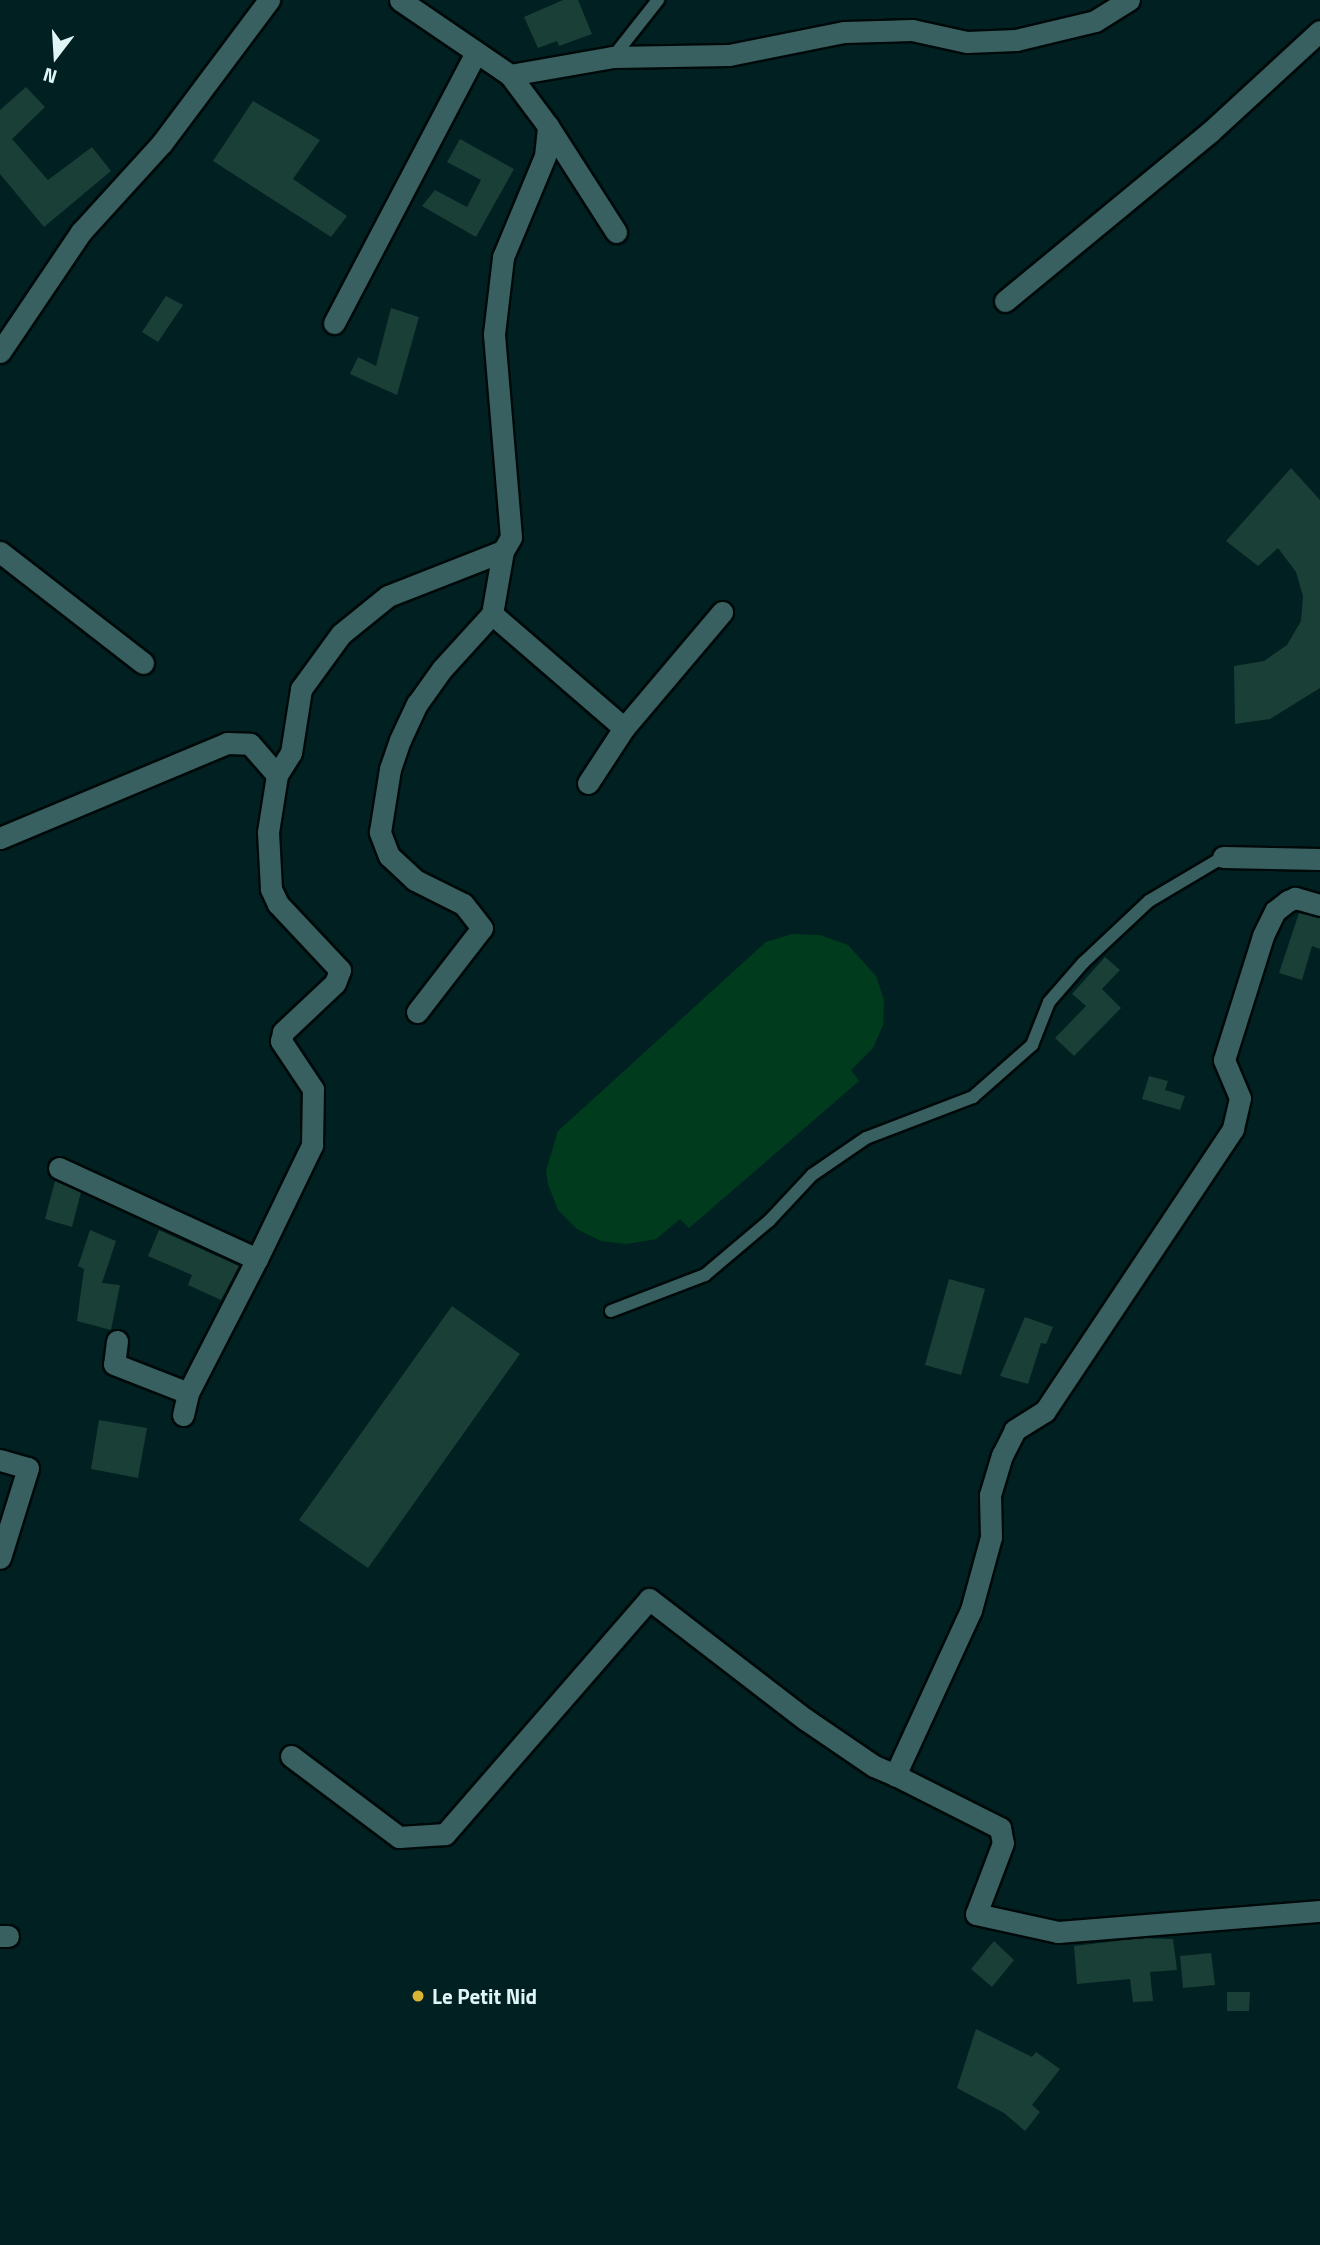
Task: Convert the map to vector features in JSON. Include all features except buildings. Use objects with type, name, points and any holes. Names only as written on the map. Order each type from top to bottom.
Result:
[{"type":"street","points":[[0,352],[81,232],[162,143],[269,0]]},
{"type":"street","points":[[400,0],[510,75],[548,126],[616,232]]},
{"type":"street","points":[[510,75],[613,57],[729,55],[844,32],[912,30],[967,42],[1016,40],[1095,21],[1129,0]]},
{"type":"street","points":[[1005,300],[1210,132],[1320,31]]},
{"type":"street","points":[[334,323],[476,53]]},
{"type":"street","points":[[417,1012],[482,928],[463,904],[415,880],[389,856],[380,832],[390,769],[417,704],[492,614],[503,551],[511,537],[494,334],[503,257],[545,156],[548,126]]},
{"type":"street","points":[[183,1415],[188,1392],[257,1259],[312,1144],[313,1088],[281,1041],[283,1032],[335,983],[340,970],[278,904],[271,889],[268,832],[277,775],[291,753],[301,690],[341,635],[388,596],[503,551]]},
{"type":"street","points":[[0,552],[143,663]]},
{"type":"street","points":[[588,783],[624,728],[722,612]]},
{"type":"street","points":[[492,614],[624,728]]},
{"type":"street","points":[[0,838],[227,743],[250,744],[277,775]]},
{"type":"street","points":[[1223,857],[1320,859]]},
{"type":"street","points":[[895,1775],[971,1610],[991,1537],[990,1495],[1002,1455],[1016,1430],[1045,1411],[1233,1129],[1240,1098],[1224,1060],[1263,936],[1275,911],[1288,901],[1295,898],[1320,905]]},
{"type":"street","points":[[59,1168],[257,1259]]},
{"type":"street","points":[[117,1340],[114,1364],[188,1392]]},
{"type":"street","points":[[0,1460],[28,1468],[0,1558]]},
{"type":"street","points":[[291,1756],[400,1837],[445,1834],[649,1600],[805,1719],[873,1766],[1000,1828],[1003,1843],[976,1914],[1058,1932],[1320,1911]]},
{"type":"lane","points":[[613,57],[657,0]]},
{"type":"lane","points":[[611,1311],[705,1275],[769,1221],[812,1175],[866,1138],[972,1097],[1032,1045],[1049,1002],[1083,963],[1149,901],[1223,857]]},
{"type":"green space","points":[[792,934],[820,935],[848,945],[876,976],[884,1000],[883,1025],[873,1048],[851,1070],[859,1081],[689,1228],[680,1219],[656,1239],[627,1244],[601,1241],[577,1229],[558,1210],[548,1184],[546,1171],[558,1131],[766,942]]},
{"type":"place","name":"Le Petit Nid","points":[[418,1996]]}]
